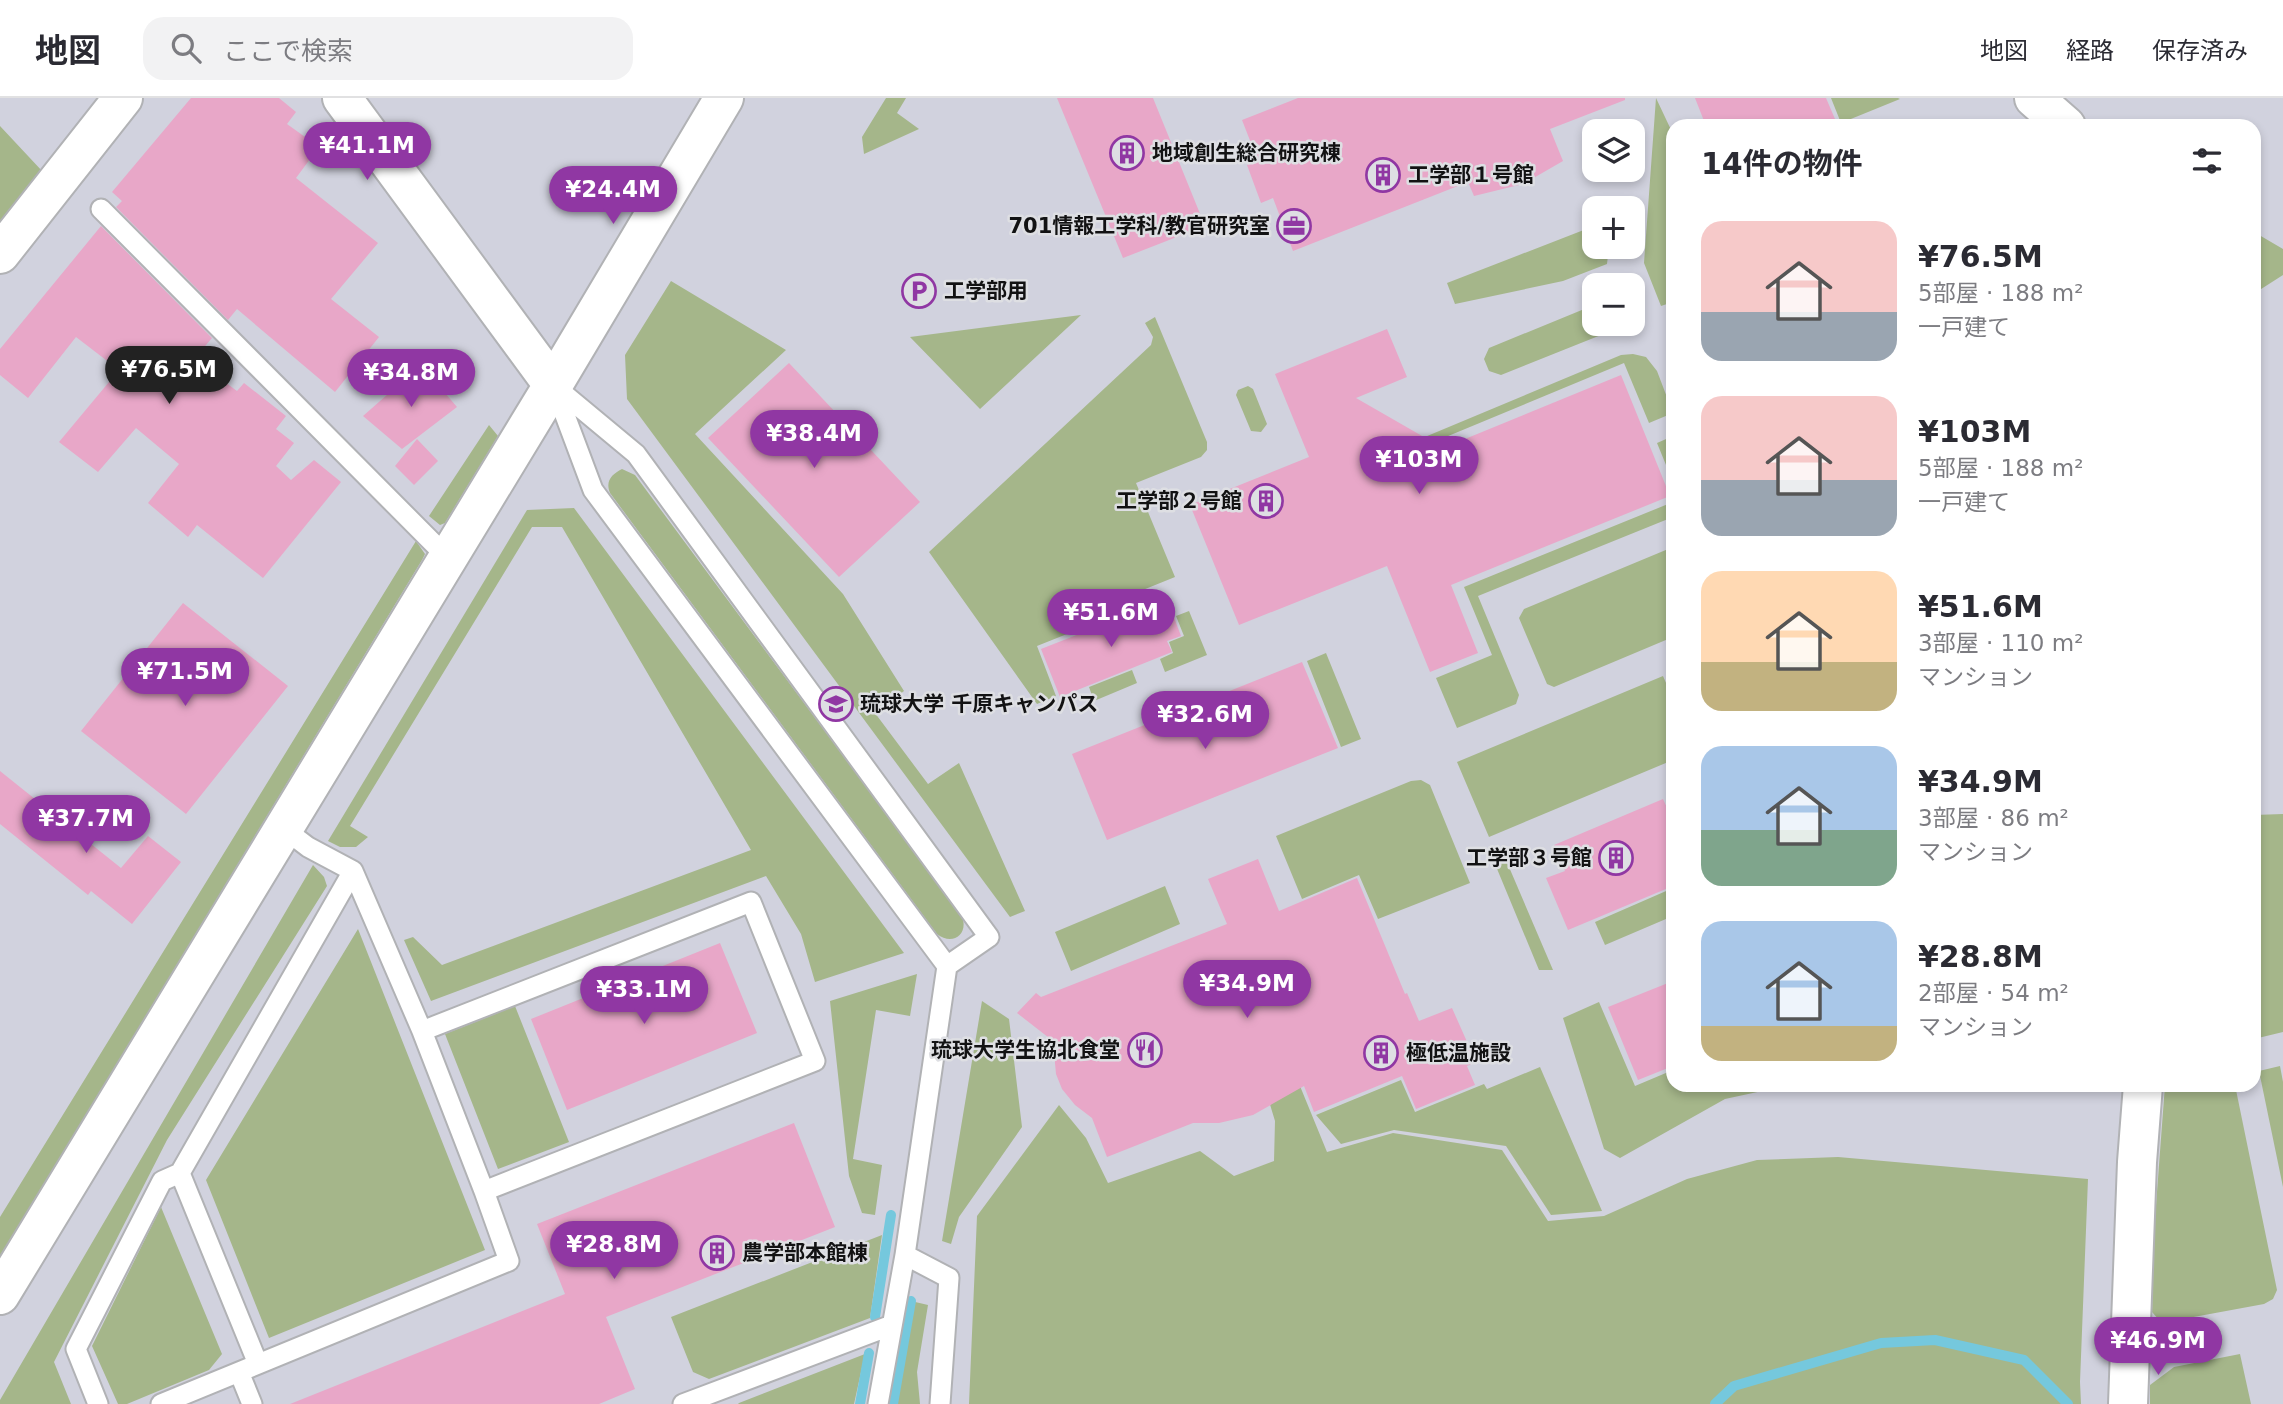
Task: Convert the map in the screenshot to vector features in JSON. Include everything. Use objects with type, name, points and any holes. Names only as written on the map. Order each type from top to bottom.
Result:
[{"type":"street","points":[[0,254],[123,98]]},
{"type":"street","points":[[342,98],[553,385]]},
{"type":"street","points":[[0,1296],[724,98]]},
{"type":"street","points":[[2034,98],[2058,119]]},
{"type":"street","points":[[2128,1404],[2137,1163],[2142,1092]]},
{"type":"lane","points":[[101,209],[448,558]]},
{"type":"lane","points":[[553,385],[636,454],[989,937],[947,965]]},
{"type":"lane","points":[[553,385],[593,490],[947,965],[905,1255],[878,1404]]},
{"type":"lane","points":[[161,1404],[509,1261],[422,1031],[353,870],[308,847],[283,828]]},
{"type":"lane","points":[[98,1404],[76,1349],[162,1181],[180,1173],[353,870]]},
{"type":"lane","points":[[422,1031],[751,902],[815,1061],[484,1191]]},
{"type":"lane","points":[[180,1173],[258,1364]]},
{"type":"lane","points":[[905,1255],[949,1278],[940,1404]]},
{"type":"lane","points":[[683,1404],[892,1325]]},
{"type":"lane","points":[[239,1371],[252,1404]]},
{"type":"shaded area","name":"琉球大学 千原キャンパス","points":[[0,98],[2283,98],[2283,1404],[0,1404]]},
{"type":"green space","points":[[886,98],[906,98],[897,113],[919,129],[864,154],[862,137]]},
{"type":"green space","points":[[1656,98],[1666,119],[1666,304],[1661,306],[1644,263]]},
{"type":"green space","points":[[1831,98],[1900,99],[1851,119],[1839,119]]},
{"type":"green space","points":[[0,126],[43,172],[0,225]]},
{"type":"green space","points":[[1582,231],[1582,259],[1608,259],[1607,264],[1563,281],[1455,304],[1447,283]]},
{"type":"green space","points":[[2261,236],[2283,249],[2283,275],[2261,289]]},
{"type":"green space","points":[[671,281],[786,350],[695,434],[843,594],[904,691],[875,713],[928,784],[959,763],[1025,911],[1010,917],[627,399],[625,355]]},
{"type":"green space","points":[[1582,310],[1582,336],[1598,336],[1501,375],[1489,371],[1484,359],[1489,348]]},
{"type":"green space","points":[[1081,315],[980,409],[910,337]]},
{"type":"green space","points":[[1155,317],[1207,442],[1207,450],[1201,457],[1136,483],[1175,577],[1123,598],[1127,610],[1037,646],[1056,696],[1037,704],[929,552],[1151,345],[1153,337],[1145,323]]},
{"type":"green space","points":[[1621,355],[1646,357],[1657,371],[1666,395],[1666,416],[1649,423],[1624,363],[1412,451],[1420,439]]},
{"type":"green space","points":[[1248,386],[1253,389],[1267,424],[1261,432],[1251,431],[1236,395],[1238,390]]},
{"type":"green space","points":[[489,425],[498,436],[445,523],[440,525],[429,516]]},
{"type":"green space","points":[[1666,439],[1666,465],[1657,443]]},
{"type":"green space","points":[[622,469],[635,475],[962,916],[963,929],[958,937],[948,939],[937,934],[610,493],[610,478]]},
{"type":"green space","points":[[1666,505],[1666,520],[1478,596],[1519,695],[1516,704],[1457,728],[1436,678],[1492,655],[1464,587]]},
{"type":"green space","points":[[574,508],[904,953],[815,982],[801,934],[766,876],[431,1001],[404,940],[413,937],[442,965],[751,850],[562,527],[532,527],[350,826],[368,837],[356,847],[340,847],[328,841],[527,510]]},
{"type":"green space","points":[[416,541],[425,554],[422,560],[0,1257],[0,1217]]},
{"type":"green space","points":[[1666,550],[1666,640],[1554,687],[1547,684],[1519,618],[1524,609]]},
{"type":"green space","points":[[1189,611],[1207,655],[1165,672],[1160,659],[1173,653],[1169,642],[1184,636],[1176,616]]},
{"type":"green space","points":[[1326,653],[1361,739],[1341,747],[1307,661]]},
{"type":"green space","points":[[1132,670],[1137,683],[1094,701],[1089,687]]},
{"type":"green space","points":[[1663,676],[1666,683],[1666,763],[1489,837],[1457,762]]},
{"type":"green space","points":[[1421,780],[1430,785],[1470,883],[1378,919],[1359,875],[1302,899],[1276,836],[1411,781]]},
{"type":"green space","points":[[2283,814],[2283,1032],[2261,1037],[2261,815]]},
{"type":"green space","points":[[1506,860],[1553,970],[1539,970],[1495,864]]},
{"type":"green space","points":[[313,865],[324,877],[327,886],[167,1140],[54,1362],[71,1404],[0,1404],[0,1400]]},
{"type":"green space","points":[[1165,886],[1180,924],[1071,971],[1055,932]]},
{"type":"green space","points":[[1666,891],[1666,919],[1605,945],[1595,922]]},
{"type":"green space","points":[[358,929],[485,1250],[269,1338],[206,1180]]},
{"type":"green space","points":[[917,974],[910,1016],[876,1010],[853,1159],[882,1165],[875,1215],[862,1213],[849,1176],[830,1001]]},
{"type":"green space","points":[[982,1001],[1009,1019],[1022,1127],[959,1217],[951,1244],[942,1241]]},
{"type":"green space","points":[[1599,1002],[1635,1086],[1666,1073],[1666,1092],[1757,1092],[1725,1099],[1620,1158],[1604,1149],[1563,1018]]},
{"type":"green space","points":[[515,1006],[569,1142],[498,1169],[445,1034]]},
{"type":"green space","points":[[1275,1025],[1327,1152],[1393,1133],[1502,1150],[1548,1221],[1604,1216],[1687,1179],[1757,1160],[1838,1157],[2088,1179],[2081,1404],[969,1404],[977,1216],[1059,1105],[1086,1138],[1108,1183],[1200,1151],[1234,1176],[1274,1161],[1275,1121],[1249,1035]]},
{"type":"green space","points":[[2280,1066],[2283,1082],[2283,1187],[2261,1081],[2261,1071]]},
{"type":"green space","points":[[1540,1067],[1602,1211],[1551,1215],[1506,1146],[1394,1130],[1341,1144],[1316,1115],[1401,1080],[1415,1112],[1484,1084],[1487,1089]]},
{"type":"green space","points":[[2164,1092],[2236,1092],[2277,1290],[2273,1299],[2264,1304],[2172,1321],[2159,1320],[2152,1312],[2154,1232]]},
{"type":"green space","points":[[161,1207],[222,1354],[209,1370],[127,1404],[118,1404],[92,1346]]},
{"type":"green space","points":[[882,1235],[870,1318],[709,1379],[693,1372],[671,1317]]},
{"type":"green space","points":[[911,1301],[928,1305],[917,1372],[920,1404],[893,1404]]},
{"type":"green space","points":[[865,1354],[854,1404],[738,1404],[739,1403]]},
{"type":"green space","points":[[2240,1354],[2251,1404],[2150,1404],[2150,1385],[2174,1367]]},
{"type":"building","points":[[191,98],[279,98],[296,112],[287,124],[319,147],[296,178],[378,243],[331,299],[379,337],[335,392],[237,309],[228,320],[116,207],[122,201],[112,192]]},
{"type":"building","name":"地域創生総合研究棟","points":[[1057,98],[1153,98],[1205,226],[1123,258]]},
{"type":"building","points":[[1298,98],[1625,100],[1550,129],[1563,161],[1523,184],[1474,196],[1468,182],[1293,251],[1273,198],[1261,203],[1247,165],[1258,161],[1242,120]]},
{"type":"building","points":[[1695,98],[1826,98],[1835,119],[1703,119]]},
{"type":"building","points":[[101,226],[212,338],[194,359],[237,391],[244,383],[286,416],[276,429],[294,443],[276,466],[291,480],[314,460],[341,482],[263,578],[197,525],[188,537],[148,503],[179,464],[136,428],[98,472],[59,442],[119,370],[76,337],[28,398],[0,375],[0,349]]},
{"type":"building","name":"工学部２号館","points":[[1387,329],[1407,377],[1356,398],[1443,448],[1621,375],[1666,486],[1666,498],[1451,585],[1478,653],[1430,672],[1387,566],[1239,625],[1190,505],[1309,457],[1275,374]]},
{"type":"building","points":[[789,363],[920,502],[839,577],[708,438]]},
{"type":"building","points":[[421,365],[457,407],[402,449],[363,416]]},
{"type":"building","points":[[417,439],[438,461],[414,485],[395,466]]},
{"type":"building","points":[[183,603],[288,686],[186,814],[81,731]]},
{"type":"building","points":[[1169,604],[1181,636],[1167,641],[1172,652],[1060,697],[1041,649],[1153,605],[1155,609]]},
{"type":"building","points":[[1302,662],[1338,748],[1107,840],[1072,754]]},
{"type":"building","points":[[0,771],[121,868],[148,836],[181,862],[132,924],[91,891],[88,895],[0,824]]},
{"type":"building","name":"工学部３号館","points":[[1663,799],[1666,806],[1666,889],[1568,930],[1546,878],[1565,871],[1554,845]]},
{"type":"building","points":[[1258,859],[1279,911],[1357,878],[1405,994],[1407,993],[1419,1021],[1452,1008],[1476,1062],[1467,1066],[1475,1085],[1416,1109],[1402,1076],[1314,1112],[1304,1086],[1253,1115],[1219,1123],[1193,1123],[1107,1157],[1092,1118],[1075,1105],[1062,1089],[1056,1074],[1053,1041],[1017,1013],[1036,993],[1041,997],[1227,924],[1208,879]]},
{"type":"building","points":[[720,943],[757,1033],[567,1110],[531,1019]]},
{"type":"building","points":[[1666,984],[1666,1069],[1638,1080],[1608,1007]]},
{"type":"building","name":"農学部本館棟","points":[[794,1123],[835,1227],[606,1317],[635,1389],[599,1404],[290,1404],[565,1294],[537,1224]]},
{"type":"waterway","points":[[875,1317],[891,1215]]},
{"type":"waterway","points":[[893,1404],[911,1301]]},
{"type":"waterway","points":[[1715,1404],[1734,1386],[1881,1343],[1935,1340],[2024,1360],[2068,1404]]},
{"type":"waterway","points":[[860,1404],[869,1353]]},
{"type":"place","name":"地域創生総合研究棟","points":[[1127,153]]},
{"type":"place","name":"工学部１号館","points":[[1383,175]]},
{"type":"place","name":"701情報工学科/教官研究室","points":[[1294,226]]},
{"type":"place","name":"工学部用","points":[[919,291]]},
{"type":"place","name":"工学部２号館","points":[[1266,501]]},
{"type":"place","name":"琉球大学 千原キャンパス","points":[[836,704]]},
{"type":"place","name":"工学部３号館","points":[[1616,858]]},
{"type":"place","name":"琉球大学生協北食堂","points":[[1145,1050]]},
{"type":"place","name":"極低温施設","points":[[1381,1053]]},
{"type":"place","name":"農学部本館棟","points":[[717,1253]]}]
